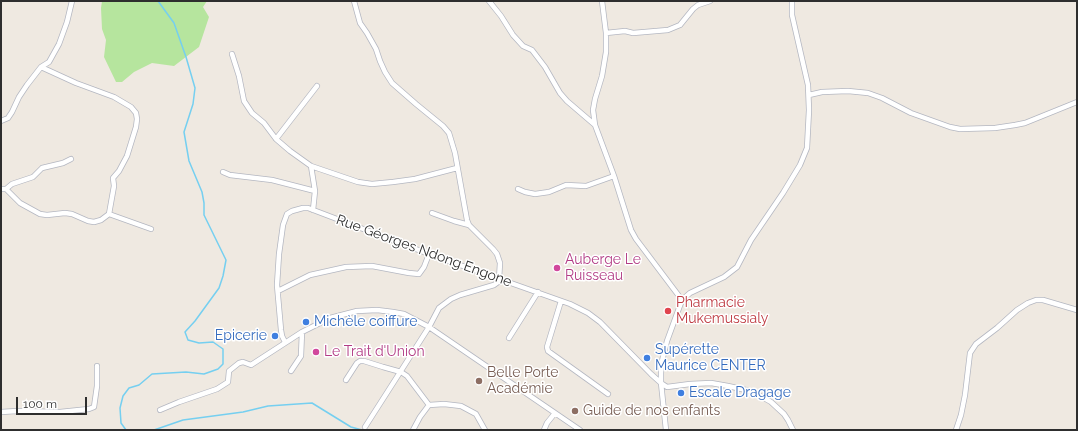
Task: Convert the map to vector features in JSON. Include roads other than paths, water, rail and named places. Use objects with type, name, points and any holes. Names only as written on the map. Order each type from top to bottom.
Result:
[{"type":"street","points":[[1,122],[8,118],[19,97],[41,67],[49,62],[59,44],[67,22],[72,1]]},
{"type":"street","points":[[354,1],[360,23],[376,49],[385,72],[392,83],[450,133],[467,220],[469,225],[497,254],[500,264],[500,279],[494,285],[450,299],[439,308],[429,327],[365,428]]},
{"type":"street","points":[[489,1],[501,16],[512,35],[523,46],[532,50],[548,71],[560,93],[595,125]]},
{"type":"street","points":[[602,1],[606,34],[606,52],[602,76],[593,110],[595,125],[614,176],[631,230],[636,239],[682,300]]},
{"type":"street","points":[[606,34],[625,31],[633,33],[668,30],[680,25],[698,5],[710,1]]},
{"type":"street","points":[[666,430],[660,373],[663,355],[669,335],[682,300],[690,293],[728,274],[741,262],[751,240],[804,158],[808,142],[809,94],[806,74],[792,15],[792,1]]},
{"type":"street","points":[[232,54],[239,76],[244,100],[252,113],[264,123],[276,139],[311,166],[358,182],[372,184],[415,179],[457,168]]},
{"type":"street","points":[[41,67],[76,83],[114,97],[130,107],[136,113],[136,127],[127,156],[119,171],[113,178],[114,186],[109,214],[101,220],[94,222],[88,221],[72,214],[65,213],[47,215],[40,214],[20,203],[4,189],[12,184],[32,177],[42,168],[63,163],[70,159]]},
{"type":"street","points":[[276,139],[317,86]]},
{"type":"street","points":[[809,94],[848,91],[868,93],[882,98],[911,113],[950,127],[960,129],[995,128],[1015,125],[1034,120],[1077,102]]},
{"type":"street","points":[[311,166],[316,191],[313,210]]},
{"type":"street","points":[[222,172],[230,175],[272,180],[316,191]]},
{"type":"street","points":[[518,189],[535,194],[549,192],[566,185],[586,186],[614,176]]},
{"type":"street","name":"Rue Géorges Ndong Engone","points":[[285,342],[281,333],[277,279],[279,254],[285,218],[287,214],[296,209],[302,208],[313,210],[429,254],[570,304],[588,313],[600,322],[661,383]]},
{"type":"street","points":[[432,213],[469,225]]},
{"type":"street","points":[[109,214],[151,229]]},
{"type":"street","points":[[278,291],[310,275],[346,267],[372,266],[419,274],[424,267],[429,254]]},
{"type":"street","points":[[509,338],[538,292]]},
{"type":"street","points":[[956,430],[964,395],[970,353],[976,344],[1028,303],[1043,300],[1077,310]]},
{"type":"street","points":[[561,301],[548,351],[608,394]]},
{"type":"street","points":[[160,410],[223,386],[228,382],[229,371],[239,363],[243,362],[251,365],[285,342],[330,318],[367,310],[404,314],[429,327],[580,430]]},
{"type":"street","points":[[291,371],[301,356],[302,332]]},
{"type":"street","points":[[346,380],[357,363],[364,360],[401,372],[407,376],[429,405]]},
{"type":"street","points":[[1,412],[60,412],[89,409],[94,407],[97,386],[97,366]]},
{"type":"street","points":[[661,383],[667,387],[711,383],[736,387],[751,392],[771,402],[778,408],[788,420],[793,430]]},
{"type":"street","points":[[413,430],[429,405],[444,404],[461,406],[476,414],[485,430]]},
{"type":"street","points":[[544,430],[555,413]]},
{"type":"waterway","points":[[126,430],[121,423],[120,408],[123,396],[129,388],[139,385],[152,374],[186,372],[204,374],[218,369],[223,364],[223,349],[213,342],[199,343],[188,340],[185,332],[219,288],[226,260],[204,215],[202,192],[189,161],[184,132],[193,104],[195,88],[174,23],[158,1]]},
{"type":"waterway","points":[[154,430],[183,420],[243,412],[268,406],[312,403],[351,427],[362,430]]},
{"type":"place","name":"Auberge Le Ruisseau","points":[[557,268]]},
{"type":"place","name":"Pharmacie Mukemussialy","points":[[668,311]]},
{"type":"place","name":"Michèle coiffure","points":[[306,322]]},
{"type":"place","name":"Epicerie","points":[[275,336]]},
{"type":"place","name":"Le Trait d'Union","points":[[316,352]]},
{"type":"place","name":"Supérette Maurice CENTER","points":[[647,358]]},
{"type":"place","name":"Belle Porte Académie","points":[[479,381]]},
{"type":"place","name":"Escale Dragage","points":[[681,393]]},
{"type":"place","name":"Guide de nos enfants","points":[[575,411]]}]
